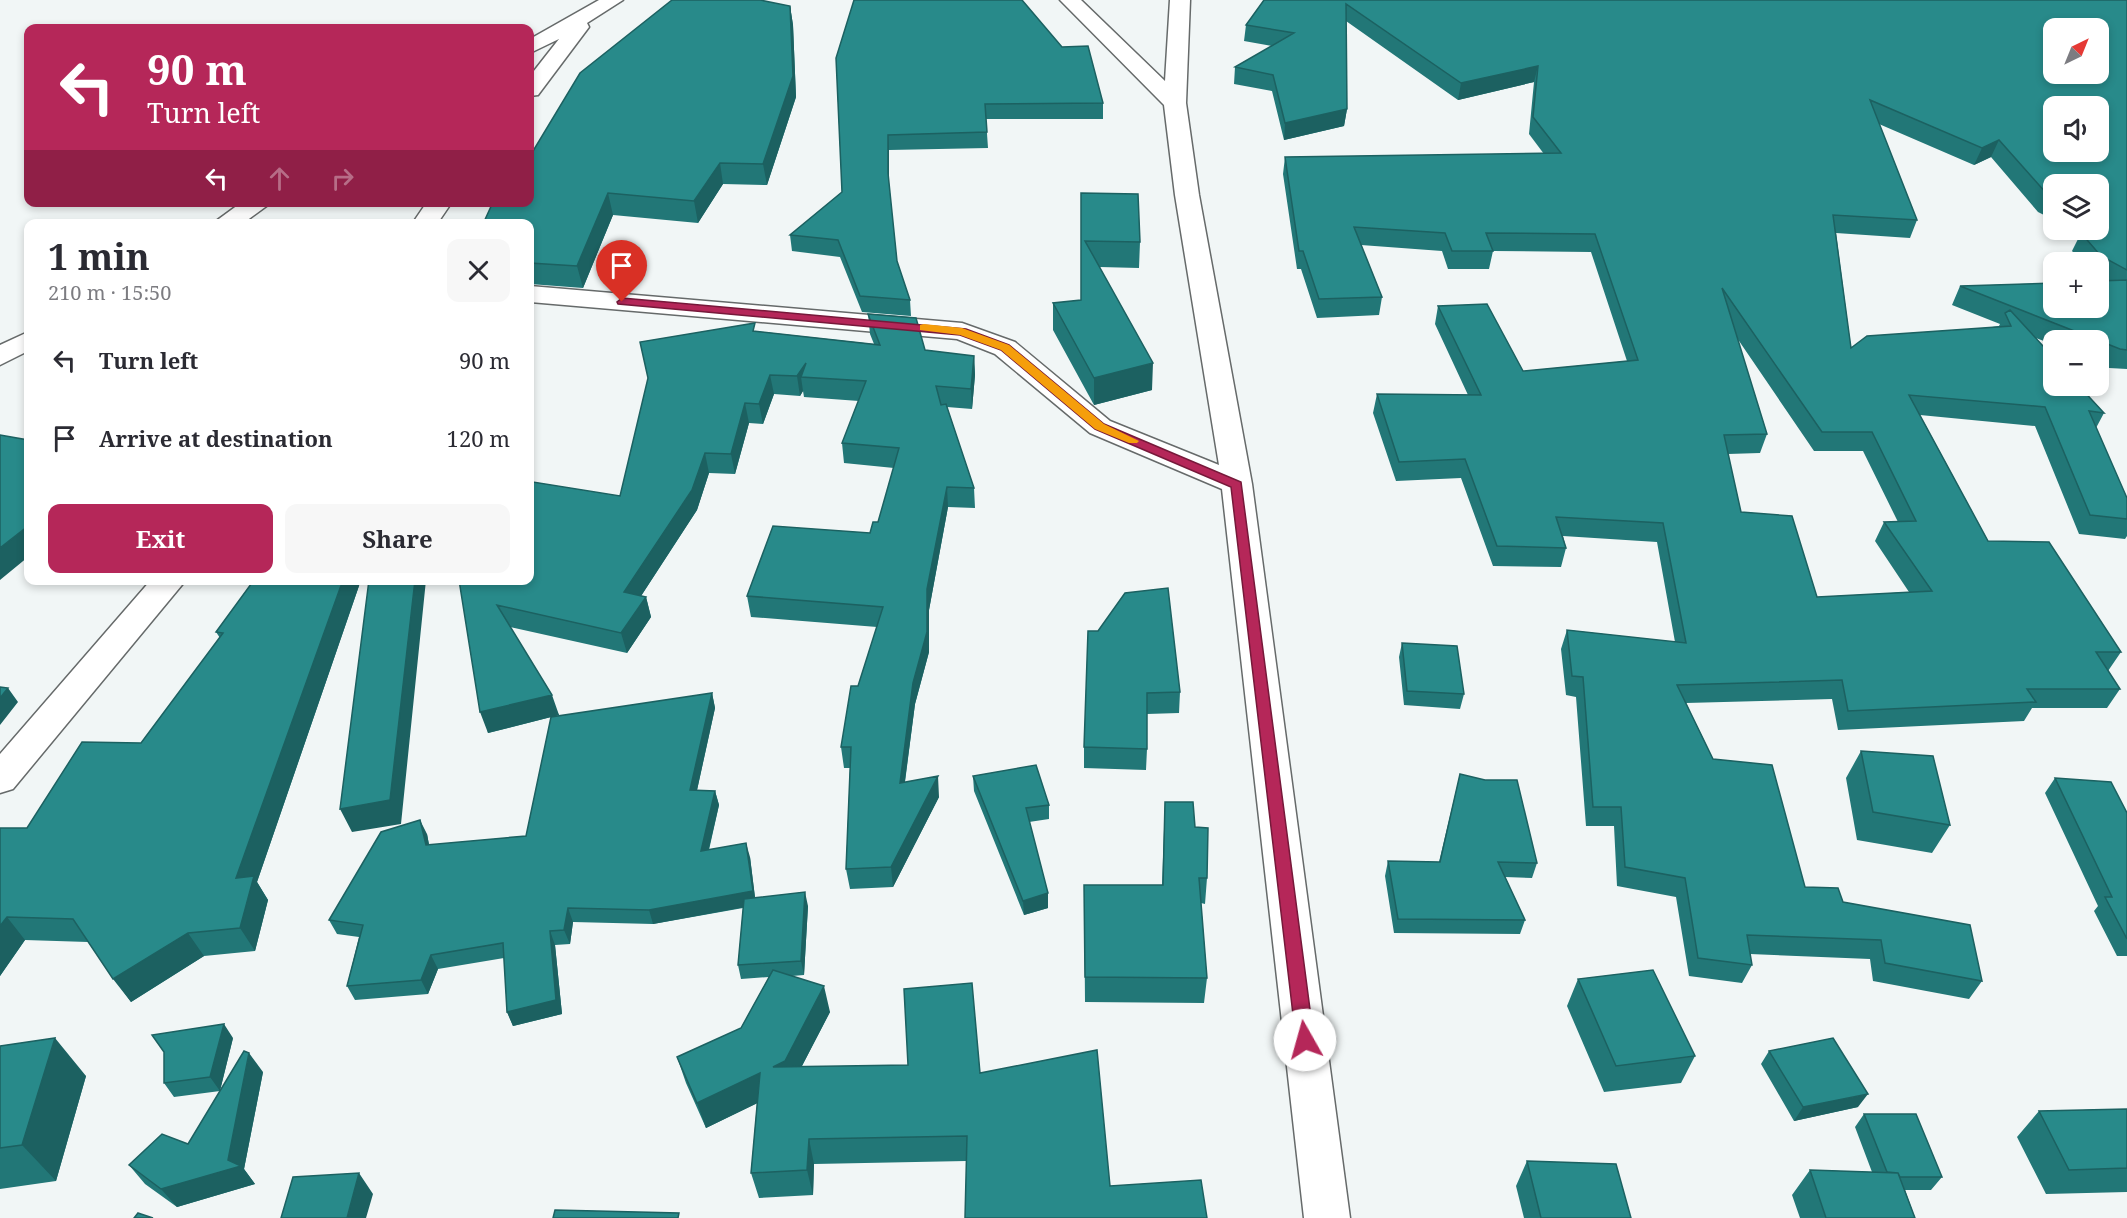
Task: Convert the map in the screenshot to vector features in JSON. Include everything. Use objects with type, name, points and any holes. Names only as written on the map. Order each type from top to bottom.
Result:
[{"type":"street","points":[[534,45],[587,17],[613,0]]},
{"type":"street","points":[[1070,0],[1175,103]]},
{"type":"street","points":[[1180,0],[1175,103],[1187,195],[1237,484],[1327,1218]]},
{"type":"street","points":[[534,85],[587,17]]},
{"type":"street","points":[[232,219],[252,207]]},
{"type":"street","points":[[534,294],[962,331],[1005,348],[1100,427],[1237,484]]},
{"type":"street","points":[[0,357],[24,342]]},
{"type":"street","points":[[0,779],[166,585]]},
{"type":"building","points":[[672,0],[760,0],[790,6],[793,76],[763,164],[720,163],[694,201],[608,193],[577,266],[534,263],[534,219],[485,219],[491,207],[534,207],[534,149],[580,73]]},
{"type":"building","points":[[854,0],[1022,0],[1062,47],[1088,46],[1103,103],[985,104],[987,132],[888,135],[888,173],[897,261],[910,300],[860,296],[838,240],[790,235],[842,192],[836,58]]},
{"type":"building","points":[[1264,0],[2127,0],[2127,270],[2109,260],[2109,252],[2098,252],[2087,240],[2109,240],[2109,174],[2043,174],[2043,190],[1999,140],[1982,148],[1870,100],[1917,220],[1833,215],[1851,348],[1867,336],[2011,326],[2005,313],[2010,310],[2043,346],[2043,396],[2088,396],[2104,413],[2089,411],[2127,498],[2127,519],[2090,515],[2045,407],[1909,395],[1988,541],[2049,542],[2121,652],[2096,652],[2120,689],[2027,689],[2036,702],[1848,711],[1842,680],[1677,685],[1713,759],[1772,765],[1805,887],[1838,888],[1843,902],[1970,925],[1982,981],[1885,963],[1881,940],[1747,935],[1752,965],[1698,958],[1685,878],[1625,867],[1621,807],[1593,807],[1583,677],[1572,676],[1567,630],[1686,643],[1663,523],[1556,517],[1566,548],[1497,546],[1465,459],[1399,462],[1377,394],[1481,395],[1438,306],[1487,304],[1523,371],[1638,360],[1595,234],[1486,233],[1493,251],[1452,251],[1445,233],[1354,227],[1382,297],[1319,299],[1303,251],[1299,251],[1285,157],[1561,153],[1533,117],[1538,66],[1461,83],[1346,4],[1347,109],[1285,123],[1273,75],[1235,67],[1294,33],[1246,25]],"holes":[[[1722,288],[1822,432],[1872,432],[1916,521],[1884,522],[1932,591],[1817,597],[1792,516],[1741,512],[1724,435],[1767,434]]]},
{"type":"building","points":[[1081,193],[1138,194],[1140,242],[1085,241],[1153,363],[1094,378],[1053,303],[1081,300]]},
{"type":"building","points":[[2127,280],[2127,350],[2109,345],[2109,330],[2072,330],[1960,286],[2043,283],[2043,318],[2109,318],[2109,281]]},
{"type":"building","points":[[868,314],[916,318],[925,350],[974,356],[971,389],[936,386],[941,405],[946,404],[974,488],[947,487],[927,589],[927,632],[913,683],[900,783],[938,776],[891,867],[846,869],[851,747],[841,747],[851,686],[858,686],[883,607],[747,596],[773,526],[870,533],[873,522],[878,522],[899,448],[842,443],[866,381],[801,377],[806,363],[797,376],[770,375],[759,404],[745,403],[731,454],[705,453],[692,490],[624,592],[646,597],[621,633],[497,605],[552,695],[480,712],[460,585],[534,585],[534,482],[620,496],[648,378],[640,342],[755,323],[753,331],[880,345]]},
{"type":"building","points":[[0,435],[24,439],[24,529],[0,548]]},
{"type":"building","points":[[250,585],[341,585],[236,878],[254,876],[240,928],[188,933],[113,979],[73,919],[7,917],[0,926],[0,828],[27,828],[82,742],[141,743],[223,633],[216,632]]},
{"type":"building","points":[[368,585],[414,585],[390,800],[340,809]]},
{"type":"building","points":[[1168,588],[1180,692],[1147,693],[1147,749],[1084,747],[1088,631],[1098,631],[1125,593]]},
{"type":"building","points":[[1402,643],[1457,646],[1464,694],[1407,691]]},
{"type":"building","points":[[0,687],[8,688],[0,698]]},
{"type":"building","points":[[712,693],[690,790],[715,791],[701,851],[746,843],[753,891],[649,910],[568,908],[564,930],[550,931],[556,1000],[507,1012],[503,943],[431,955],[421,980],[347,986],[363,925],[329,920],[381,832],[420,820],[426,845],[526,836],[551,717]]},
{"type":"building","points":[[1861,751],[1933,756],[1950,825],[1873,812]]},
{"type":"building","points":[[1036,765],[1049,805],[1026,808],[1048,893],[1023,901],[973,776]]},
{"type":"building","points":[[1460,774],[1485,780],[1517,780],[1537,863],[1498,862],[1525,920],[1398,919],[1388,861],[1440,862]]},
{"type":"building","points":[[2055,778],[2111,782],[2127,813],[2127,939],[2105,897],[2112,897]]},
{"type":"building","points":[[1165,802],[1193,802],[1195,827],[1208,828],[1207,878],[1199,878],[1207,978],[1085,977],[1084,885],[1163,885]]},
{"type":"building","points":[[805,892],[801,961],[738,965],[744,899]]},
{"type":"building","points":[[773,970],[824,986],[785,1061],[773,1067],[908,1065],[904,989],[972,983],[980,1073],[1097,1050],[1110,1186],[1201,1180],[1207,1218],[965,1218],[967,1136],[809,1139],[807,1170],[751,1173],[760,1073],[697,1103],[677,1057],[741,1028]]},
{"type":"building","points":[[1653,970],[1695,1056],[1616,1066],[1578,979]]},
{"type":"building","points":[[224,1024],[210,1077],[164,1083],[164,1052],[152,1035]]},
{"type":"building","points":[[55,1038],[22,1145],[0,1148],[0,1046]]},
{"type":"building","points":[[1833,1038],[1868,1094],[1803,1107],[1769,1051]]},
{"type":"building","points":[[244,1051],[249,1053],[228,1160],[241,1166],[161,1189],[129,1165],[162,1134],[188,1144]]},
{"type":"building","points":[[2127,1109],[2127,1168],[2069,1170],[2039,1111]]},
{"type":"building","points":[[1864,1114],[1916,1114],[1942,1177],[1900,1177],[1898,1173],[1887,1172]]},
{"type":"building","points":[[1527,1161],[1616,1164],[1631,1218],[1541,1218]]},
{"type":"building","points":[[1810,1170],[1898,1173],[1915,1218],[1826,1218]]},
{"type":"building","points":[[359,1173],[347,1218],[281,1218],[293,1177]]},
{"type":"building","points":[[555,1210],[679,1213],[678,1218],[553,1218]]},
{"type":"building","points":[[138,1213],[153,1218],[134,1218]]},
{"type":"slow traffic","points":[[924,328],[962,331],[1005,348],[1100,427],[1133,441]]},
{"type":"route","points":[[622,302],[962,331],[1005,348],[1100,427],[1237,484],[1305,1040]]}]
